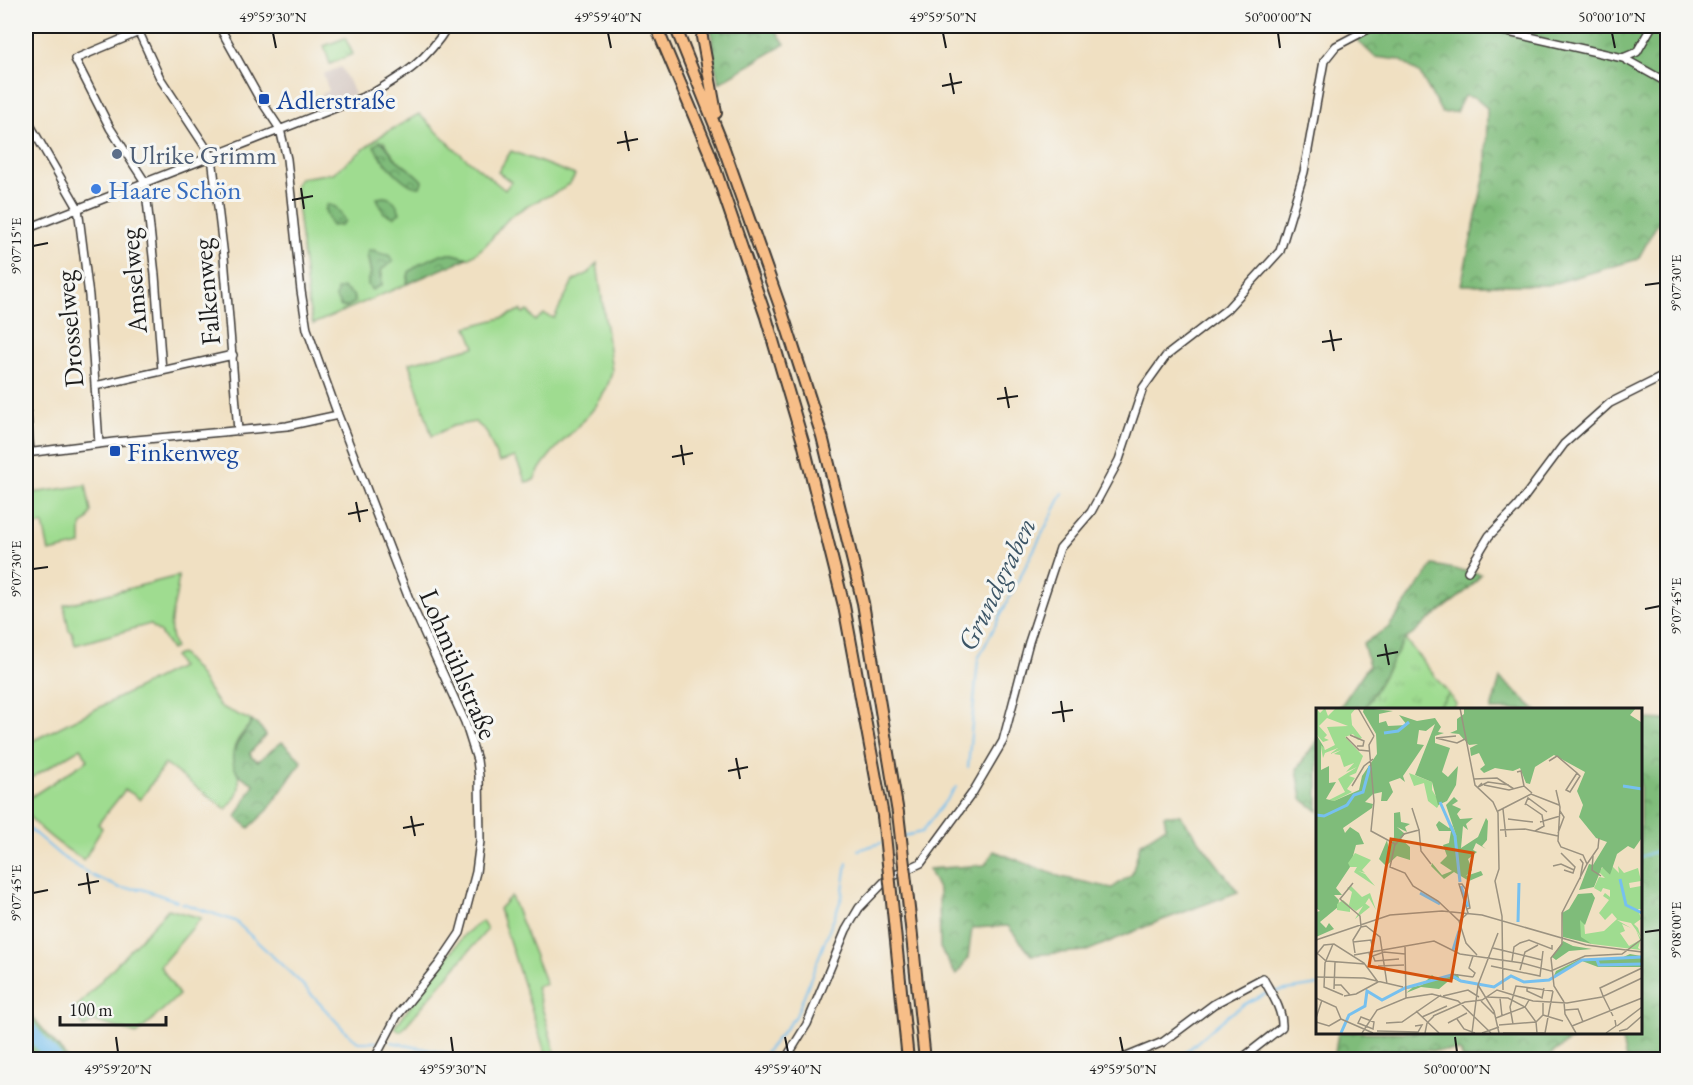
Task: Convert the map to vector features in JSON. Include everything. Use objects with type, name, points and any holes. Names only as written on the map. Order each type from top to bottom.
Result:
[{"type":"highway","points":[[656,26],[710,154],[766,317],[803,442],[844,606],[884,816],[908,1059]]},
{"type":"highway","points":[[675,26],[722,143],[782,312],[822,436],[863,603],[898,813],[925,1059]]},
{"type":"highway","points":[[702,37],[722,143]]},
{"type":"street","points":[[219,26],[258,96],[280,129]]},
{"type":"street","points":[[26,229],[371,94],[397,80],[422,61],[448,26]]},
{"type":"street","points":[[787,1059],[807,1024],[846,930],[859,908],[887,879],[921,863],[973,792],[997,752],[1029,642],[1060,548],[1091,512],[1119,460],[1143,388],[1166,356],[1227,309],[1280,251],[1304,172],[1324,61],[1336,46],[1374,26]]},
{"type":"street","points":[[1481,26],[1623,58],[1668,83]]},
{"type":"street","points":[[1623,58],[1637,52],[1652,26]]},
{"type":"street","name":"Falkenweg","points":[[137,29],[160,78],[212,156],[220,213],[238,432]]},
{"type":"street","name":"Amselweg","points":[[137,29],[75,59],[110,128],[145,182],[162,371]]},
{"type":"street","name":"Drosselweg","points":[[26,118],[78,208],[89,296],[99,444]]},
{"type":"street","name":"Lohmühlstraße","points":[[280,129],[287,159],[301,291],[308,329],[338,415],[409,599],[465,722],[477,760],[481,809],[476,872],[460,933],[439,964],[397,1016],[374,1059]]},
{"type":"street","points":[[95,386],[233,355]]},
{"type":"street","points":[[1468,571],[1489,536],[1517,507],[1564,444],[1610,403],[1668,374]]},
{"type":"street","points":[[26,402],[28,453],[287,426],[338,415]]},
{"type":"street","points":[[1119,1059],[1163,1042],[1214,1004],[1263,978],[1282,1017],[1281,1027],[1240,1059]]},
{"type":"shaded area","points":[[341,67],[355,94],[325,106],[321,94],[329,91],[323,74]]},
{"type":"green space","points":[[711,26],[725,26],[723,31],[753,31],[773,26],[785,44],[719,83],[714,62]]},
{"type":"green space","points":[[1350,26],[1667,26],[1667,206],[1638,259],[1548,285],[1461,285],[1486,170],[1487,108],[1475,98],[1464,96],[1456,112],[1442,113],[1420,74],[1400,60],[1375,57],[1358,41]]},
{"type":"green space","points":[[345,38],[353,54],[330,64],[324,46]]},
{"type":"green space","points":[[419,114],[457,151],[505,190],[511,182],[498,172],[511,151],[575,175],[560,191],[512,215],[486,245],[468,258],[453,254],[409,272],[407,284],[313,324],[295,185],[300,178],[333,173],[382,135]],"holes":[[[384,142],[396,159],[406,167],[396,172],[385,163]],[[374,250],[380,255],[382,277],[368,279],[371,273],[369,265]]]},
{"type":"green space","points":[[380,141],[396,159],[422,181],[420,187],[408,183],[388,165],[374,146]]},
{"type":"green space","points":[[383,197],[394,202],[400,213],[394,217],[384,213],[377,198]]},
{"type":"green space","points":[[327,205],[334,206],[338,210],[345,221],[341,225],[331,226],[325,210]]},
{"type":"green space","points":[[368,250],[389,255],[393,262],[381,270],[382,285],[372,290],[368,285],[371,273]]},
{"type":"green space","points":[[441,254],[468,258],[407,284],[409,272]]},
{"type":"green space","points":[[597,263],[612,371],[599,402],[542,465],[534,480],[526,482],[515,457],[499,462],[486,431],[475,422],[453,426],[432,436],[409,363],[475,347],[467,327],[505,317],[520,310],[523,313],[528,311],[535,321],[544,314],[554,318],[573,281],[589,273]]},
{"type":"green space","points":[[343,288],[353,295],[355,302],[347,307],[341,307],[336,298],[337,290]]},
{"type":"green space","points":[[86,485],[91,512],[81,528],[81,545],[49,552],[43,524],[26,528],[26,494]]},
{"type":"green space","points":[[1433,565],[1481,574],[1461,595],[1405,639],[1365,708],[1339,708],[1369,665],[1363,643],[1388,628]]},
{"type":"green space","points":[[178,576],[171,620],[175,648],[171,650],[161,634],[150,624],[75,645],[72,632],[69,631],[64,605]]},
{"type":"green space","points":[[1405,639],[1449,694],[1437,708],[1365,708]]},
{"type":"green space","points":[[181,654],[196,670],[219,706],[252,721],[234,748],[233,760],[239,777],[236,796],[226,809],[165,764],[140,800],[125,790],[98,824],[102,828],[84,860],[53,839],[32,820],[26,813],[26,800],[88,760],[81,748],[26,781],[26,744],[180,667],[174,656]]},
{"type":"green space","points":[[1500,678],[1534,708],[1492,708]]},
{"type":"green space","points":[[1449,694],[1456,704],[1452,708],[1437,708]]},
{"type":"green space","points":[[1644,719],[1667,720],[1667,1059],[1626,1059],[1620,1034],[1642,1034],[1642,726]]},
{"type":"green space","points":[[252,721],[266,735],[250,753],[252,758],[258,761],[282,742],[302,761],[268,810],[249,828],[236,817],[254,784],[238,773],[234,766],[233,752]]},
{"type":"green space","points":[[1316,742],[1316,810],[1302,799],[1297,769]]},
{"type":"green space","points":[[1164,815],[1180,815],[1238,892],[1087,951],[1031,955],[1008,926],[972,928],[968,958],[956,975],[940,948],[939,891],[928,869],[985,865],[994,851],[1061,877],[1112,888],[1132,874],[1140,844],[1166,827]]},
{"type":"green space","points":[[511,896],[546,984],[536,987],[557,1059],[547,1058],[499,909]]},
{"type":"green space","points":[[168,909],[201,918],[160,966],[179,995],[137,1034],[94,1021],[84,1027],[73,1011]]},
{"type":"green space","points":[[482,921],[487,930],[401,1031],[394,1028],[465,934]]},
{"type":"green space","points":[[26,1005],[31,1015],[68,1059],[26,1059]]},
{"type":"green space","points":[[1338,1034],[1593,1034],[1569,1041],[1545,1059],[1463,1059],[1460,1051],[1381,1050],[1379,1059],[1334,1059]]},
{"type":"waterway","name":"Grundgraben","points":[[968,767],[978,659],[1063,493]]},
{"type":"waterway","name":"Grundgraben","points":[[904,836],[922,832],[956,787]]},
{"type":"waterway","points":[[26,826],[61,856],[91,875],[120,888],[142,889],[177,901]]},
{"type":"waterway","name":"Grundgraben","points":[[858,850],[881,843]]},
{"type":"waterway","points":[[1642,856],[1668,847]]},
{"type":"waterway","name":"Grundgraben","points":[[759,1060],[796,1016],[842,897],[847,863]]},
{"type":"waterway","points":[[182,903],[235,921],[298,980],[346,1032],[358,1042],[377,1042]]},
{"type":"waterway","points":[[1273,992],[1316,985]]},
{"type":"waterway","points":[[1176,1060],[1231,1013],[1268,993]]},
{"type":"waterway","points":[[26,1026],[56,1060]]},
{"type":"waterway","points":[[391,1042],[479,1060]]},
{"type":"place","name":"Adlerstraße","points":[[264,99]]},
{"type":"place","name":"Ulrike Grimm","points":[[117,154]]},
{"type":"place","name":"Haare Schön","points":[[96,189]]},
{"type":"place","name":"Finkenweg","points":[[115,451]]}]
